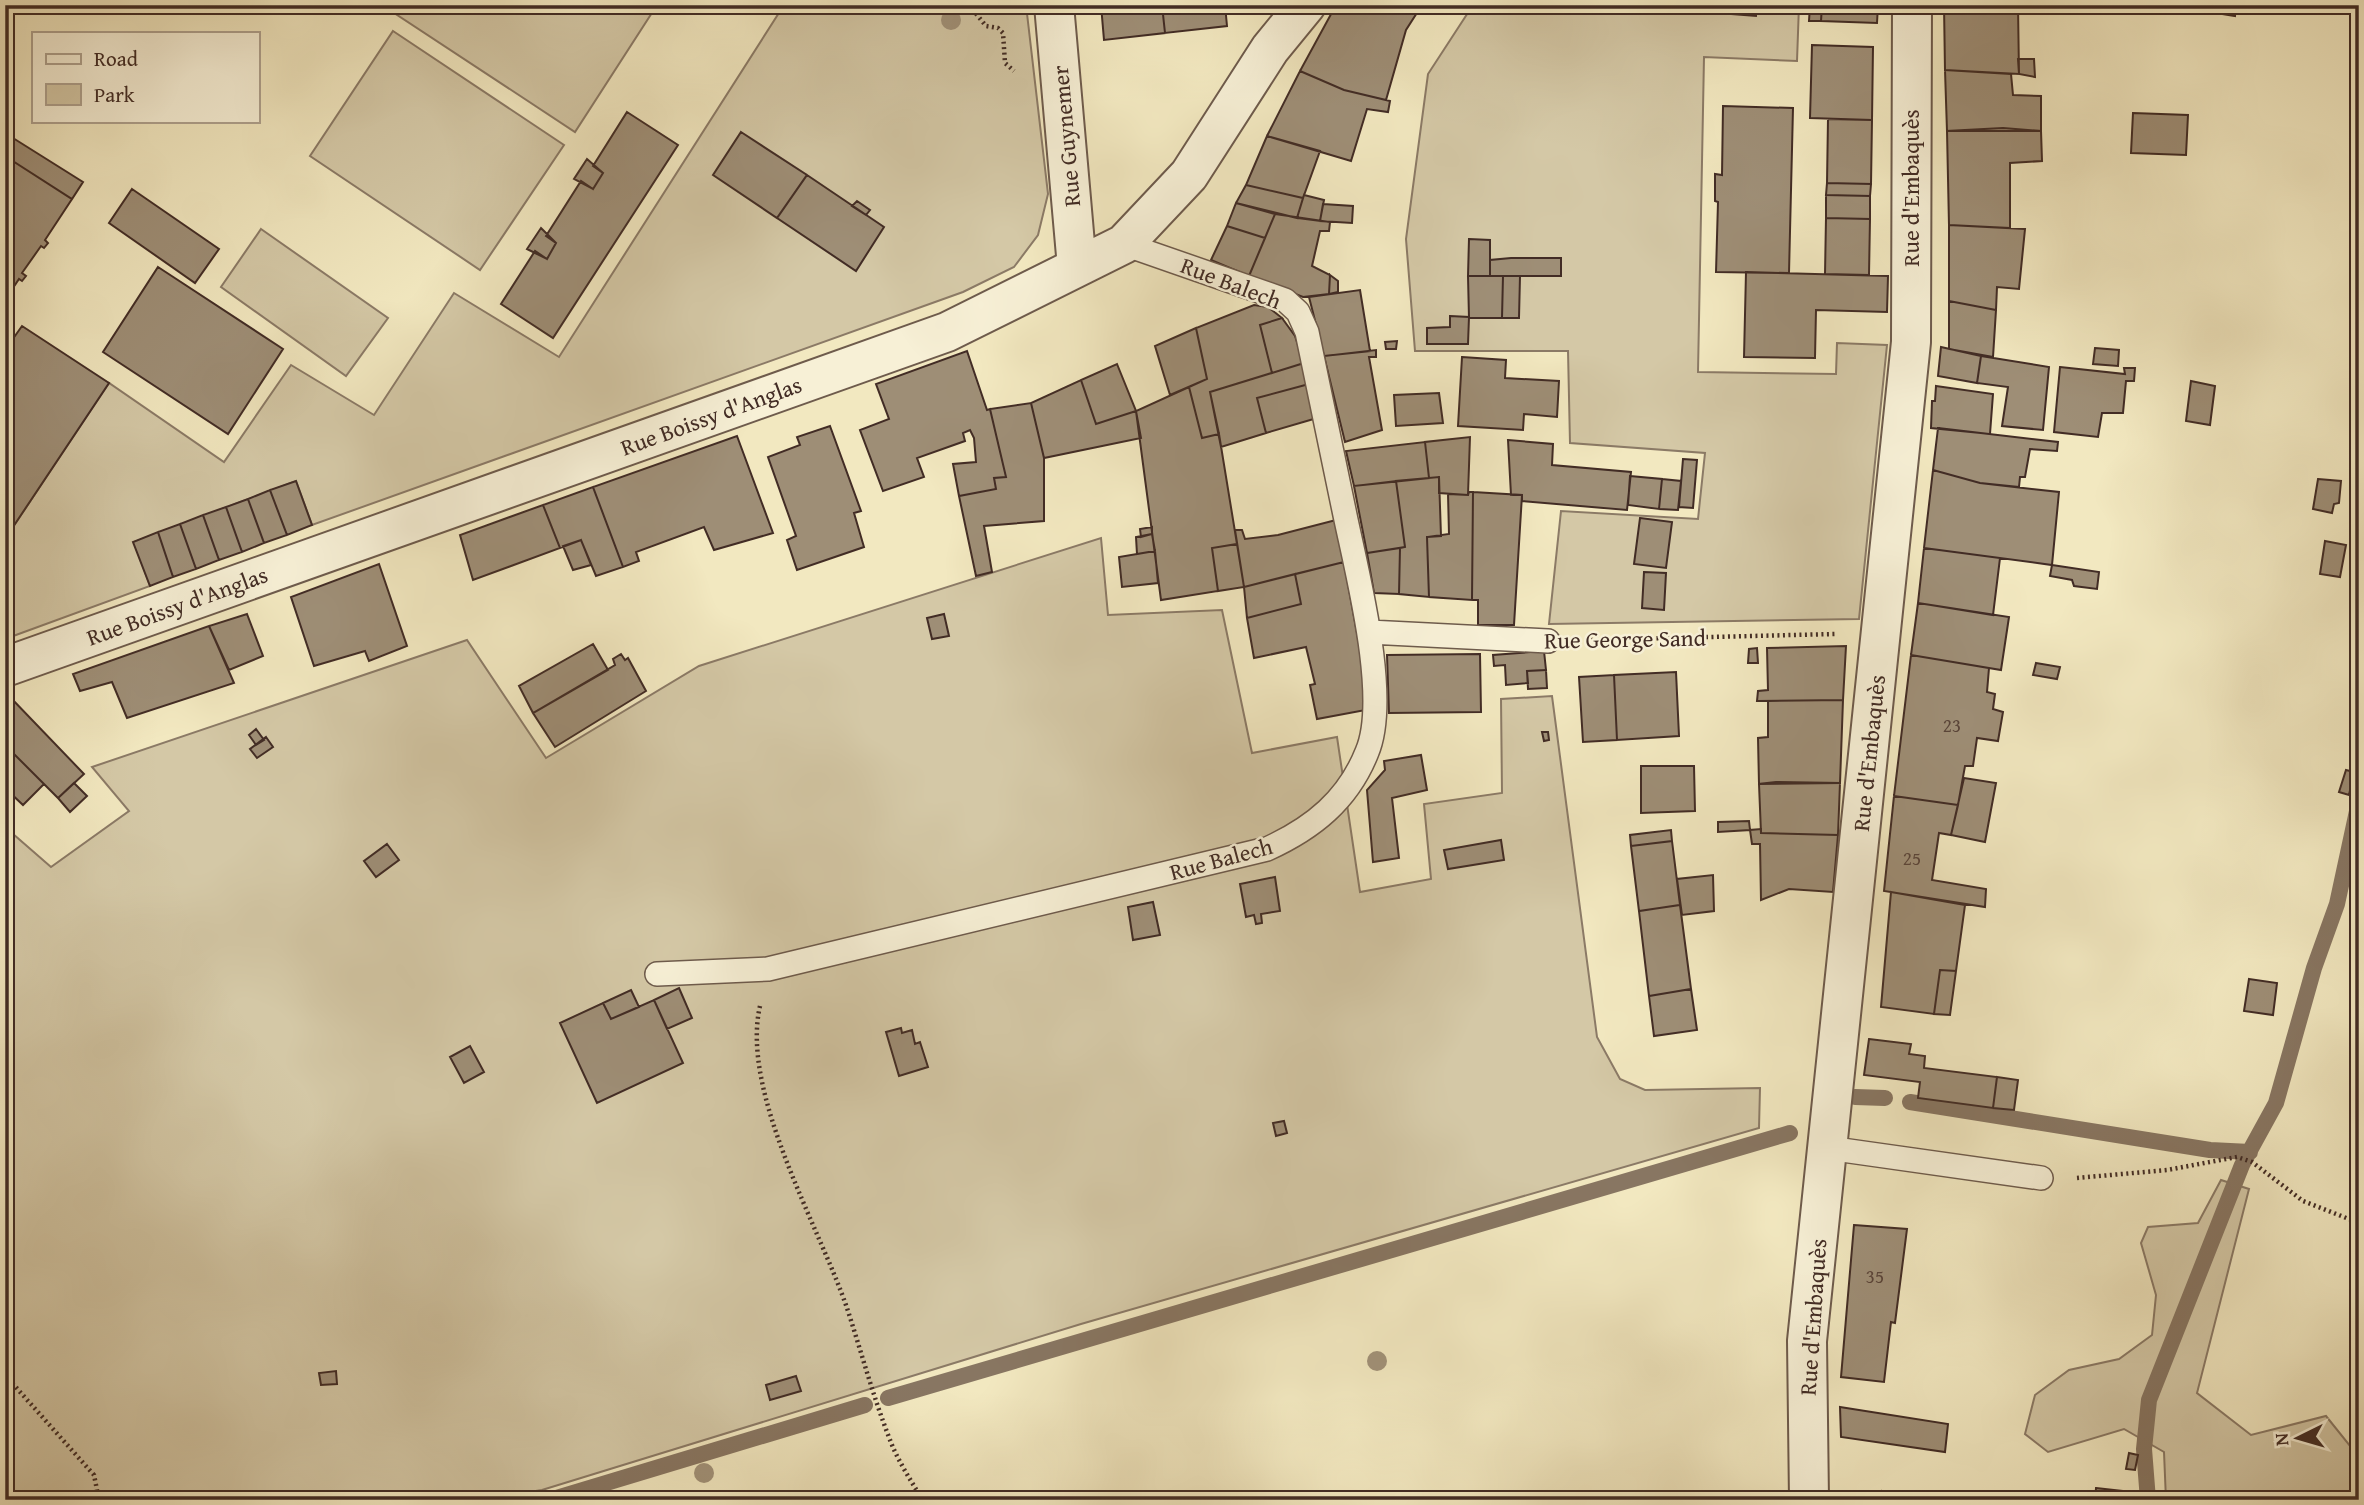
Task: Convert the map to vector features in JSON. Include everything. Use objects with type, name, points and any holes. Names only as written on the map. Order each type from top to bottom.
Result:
[{"type":"street","name":"Rue Guynemer","points":[[1054,5],[1077,267]]},
{"type":"street","name":"Rue Boissy d'Anglas","points":[[5,667],[947,332],[1124,244],[1189,174],[1270,49],[1306,5]]},
{"type":"street","name":"Rue d'Embaquès","points":[[1808,1500],[1807,1341],[1911,342],[1912,5]]},
{"type":"lane","name":"Rue Balech","points":[[657,974],[768,969],[1268,849],[1300,834],[1332,809],[1353,781],[1368,750],[1375,721],[1369,632],[1307,332],[1298,313],[1285,300],[1124,244]]},
{"type":"lane","name":"Rue George Sand","points":[[1369,632],[1548,641]]},
{"type":"lane","points":[[1828,1148],[2041,1178]]},
{"type":"path","points":[[969,5],[986,26],[999,28],[1003,33],[1005,63],[1026,77]]},
{"type":"path","name":"Rue George Sand","points":[[1548,641],[1881,633]]},
{"type":"path","points":[[768,969],[755,1028],[764,1086],[790,1173],[847,1307],[892,1448],[920,1496]]},
{"type":"path","points":[[2041,1178],[2092,1179],[2237,1157],[2252,1162],[2303,1200],[2359,1223]]},
{"type":"path","points":[[5,1374],[94,1475],[99,1500]]},
{"type":"path","points":[[1348,1492],[1348,1500]]},
{"type":"green space","points":[[382,5],[657,5],[575,132]]},
{"type":"green space","points":[[784,5],[1026,5],[1048,194],[1038,235],[1014,267],[963,292],[312,525],[296,481],[134,542],[150,586],[5,639],[5,539],[109,383],[224,462],[291,365],[374,415],[454,293],[559,357]]},
{"type":"green space","points":[[1473,5],[1799,5],[1797,61],[1704,57],[1698,372],[1836,374],[1837,343],[1887,345],[1859,619],[1549,624],[1561,511],[1698,519],[1705,453],[1570,443],[1568,351],[1415,351],[1406,239],[1428,74]]},
{"type":"green space","points":[[393,31],[564,145],[480,270],[310,156]]},
{"type":"green space","points":[[261,229],[388,318],[346,376],[221,287]]},
{"type":"green space","points":[[1101,538],[1108,615],[1222,610],[1252,753],[1337,737],[1360,892],[1431,879],[1424,804],[1502,793],[1501,699],[1552,696],[1597,1037],[1620,1079],[1645,1090],[1760,1088],[1759,1128],[1081,1324],[542,1490],[478,1500],[5,1500],[5,827],[51,867],[129,811],[92,767],[467,640],[546,758],[699,666]]},
{"type":"green space","points":[[2221,1180],[2249,1189],[2197,1393],[2251,1435],[2326,1416],[2359,1457],[2359,1500],[2166,1500],[2164,1452],[2124,1429],[2048,1452],[2025,1434],[2035,1395],[2069,1370],[2119,1359],[2152,1335],[2156,1295],[2141,1243],[2148,1227],[2198,1223]]},
{"type":"building","points":[[1101,5],[1162,5],[1165,33],[1104,40]]},
{"type":"building","points":[[1162,5],[1225,5],[1227,26],[1165,33]]},
{"type":"building","points":[[1336,5],[1422,5],[1406,30],[1386,100],[1344,90],[1300,71]]},
{"type":"building","points":[[1732,5],[1757,5],[1756,16],[1732,14]]},
{"type":"building","points":[[1810,5],[1822,5],[1821,21],[1809,21]]},
{"type":"building","points":[[1822,5],[1878,5],[1877,23],[1821,21]]},
{"type":"building","points":[[1944,5],[2018,5],[2019,74],[1945,70]]},
{"type":"building","points":[[2167,5],[2236,5],[2235,16]]},
{"type":"building","points":[[1812,45],[1873,47],[1872,120],[1810,118]]},
{"type":"building","points":[[2018,59],[2034,59],[2035,77],[2019,74]]},
{"type":"building","points":[[1945,70],[2011,74],[2013,95],[2041,96],[2041,131],[1947,131]]},
{"type":"building","points":[[1300,71],[1344,90],[1390,101],[1388,112],[1367,109],[1351,161],[1267,136]]},
{"type":"building","points":[[1723,106],[1793,108],[1789,273],[1716,272],[1718,202],[1715,201],[1715,174],[1722,175]]},
{"type":"building","points":[[627,112],[678,145],[553,338],[501,304],[535,251],[547,259],[556,243],[546,236],[581,181],[593,189],[603,173],[593,166]]},
{"type":"building","points":[[2133,113],[2188,115],[2186,155],[2131,153]]},
{"type":"building","points":[[1828,119],[1872,120],[1871,184],[1827,183]]},
{"type":"building","points":[[2003,128],[2041,131],[2042,161],[2010,163],[2010,228],[1949,225],[1947,131]]},
{"type":"building","points":[[741,132],[807,175],[777,218],[713,175]]},
{"type":"building","points":[[5,133],[83,182],[72,199],[5,156]]},
{"type":"building","points":[[1267,136],[1320,151],[1303,198],[1246,185]]},
{"type":"building","points":[[5,156],[72,199],[45,240],[48,243],[44,248],[41,246],[22,273],[26,276],[22,281],[19,279],[5,300]]},
{"type":"building","points":[[587,159],[603,173],[593,189],[574,179]]},
{"type":"building","points":[[807,175],[884,227],[856,271],[777,218]]},
{"type":"building","points":[[1827,183],[1871,184],[1870,196],[1826,195]]},
{"type":"building","points":[[1246,185],[1303,198],[1297,218],[1236,203]]},
{"type":"building","points":[[132,189],[219,249],[195,283],[109,223]]},
{"type":"building","points":[[1304,195],[1324,200],[1320,221],[1297,218]]},
{"type":"building","points":[[1826,195],[1870,196],[1870,219],[1826,218]]},
{"type":"building","points":[[857,201],[870,210],[866,215],[852,206]]},
{"type":"building","points":[[1236,203],[1275,214],[1265,238],[1227,226]]},
{"type":"building","points":[[1323,204],[1353,206],[1352,223],[1320,221]]},
{"type":"building","points":[[1275,214],[1330,222],[1329,231],[1320,231],[1312,266],[1330,275],[1329,294],[1303,297],[1249,276]]},
{"type":"building","points":[[1826,218],[1870,219],[1869,275],[1825,274]]},
{"type":"building","points":[[1949,225],[2025,229],[2019,289],[1997,287],[1996,310],[1949,301]]},
{"type":"building","points":[[1227,226],[1265,238],[1249,276],[1211,260]]},
{"type":"building","points":[[541,228],[556,243],[547,259],[527,249]]},
{"type":"building","points":[[1469,239],[1490,240],[1490,276],[1468,276]]},
{"type":"building","points":[[1561,258],[1561,276],[1490,276],[1490,260]]},
{"type":"building","points":[[158,267],[283,349],[228,434],[103,352]]},
{"type":"building","points":[[1746,272],[1888,276],[1887,312],[1816,310],[1815,358],[1744,357]]},
{"type":"building","points":[[1330,275],[1338,281],[1338,292],[1329,294]]},
{"type":"building","points":[[1468,276],[1503,276],[1502,318],[1469,318]]},
{"type":"building","points":[[1503,276],[1520,276],[1519,318],[1502,318]]},
{"type":"building","points":[[1360,290],[1370,351],[1324,356],[1309,297]]},
{"type":"building","points":[[1949,301],[1996,310],[1993,357],[1949,349]]},
{"type":"building","points":[[1254,305],[1268,307],[1282,318],[1260,325],[1272,373],[1210,392],[1219,434],[1202,438],[1189,387],[1207,379],[1196,328]]},
{"type":"building","points":[[1450,316],[1469,317],[1468,344],[1427,344],[1427,328],[1450,327]]},
{"type":"building","points":[[1282,318],[1295,336],[1304,363],[1272,373],[1260,325]]},
{"type":"building","points":[[22,326],[109,383],[5,539],[5,350]]},
{"type":"building","points":[[1196,328],[1207,379],[1170,395],[1155,346]]},
{"type":"building","points":[[1397,341],[1396,349],[1386,349],[1385,342]]},
{"type":"building","points":[[1941,347],[1981,356],[1977,383],[1938,376]]},
{"type":"building","points":[[2095,348],[2119,350],[2118,366],[2093,364]]},
{"type":"building","points":[[1376,350],[1376,357],[1369,357],[1382,430],[1345,442],[1324,356]]},
{"type":"building","points":[[967,351],[987,410],[990,409],[1006,477],[994,478],[996,489],[959,496],[953,464],[976,462],[974,438],[970,430],[963,433],[965,441],[917,458],[924,477],[883,491],[860,430],[889,419],[876,384]]},
{"type":"building","points":[[1981,356],[2049,367],[2043,430],[2002,426],[2008,387],[1977,383]]},
{"type":"building","points":[[1462,357],[1506,360],[1505,378],[1559,381],[1557,417],[1524,414],[1523,430],[1458,426]]},
{"type":"building","points":[[1304,363],[1309,384],[1257,398],[1266,433],[1221,447],[1210,392]]},
{"type":"building","points":[[1117,364],[1136,411],[1096,424],[1081,380]]},
{"type":"building","points":[[2060,367],[2125,374],[2124,368],[2135,368],[2134,381],[2126,381],[2123,413],[2102,413],[2098,437],[2054,432]]},
{"type":"building","points":[[1081,380],[1096,424],[1136,411],[1141,438],[1044,458],[1031,403]]},
{"type":"building","points":[[2191,381],[2215,386],[2210,425],[2186,421]]},
{"type":"building","points":[[1309,384],[1317,418],[1266,433],[1257,398]]},
{"type":"building","points":[[1936,386],[1993,394],[1990,434],[1931,428],[1932,401],[1935,401]]},
{"type":"building","points":[[1189,387],[1202,438],[1219,434],[1237,544],[1212,548],[1218,591],[1161,600],[1136,411]]},
{"type":"building","points":[[1439,393],[1443,423],[1396,426],[1394,395]]},
{"type":"building","points":[[1031,403],[1044,458],[1044,521],[984,526],[992,572],[976,576],[959,496],[996,489],[994,478],[1006,477],[990,409]]},
{"type":"building","points":[[830,426],[861,511],[854,513],[864,547],[797,570],[787,540],[796,536],[768,457],[800,445],[797,437]]},
{"type":"building","points":[[1938,428],[2058,442],[2057,451],[2030,449],[2025,477],[2020,477],[2019,487],[1980,483],[1933,470]]},
{"type":"building","points":[[737,436],[773,533],[714,550],[704,527],[636,552],[639,561],[623,567],[593,487]]},
{"type":"building","points":[[1470,437],[1468,495],[1439,493],[1439,477],[1429,478],[1425,442]]},
{"type":"building","points":[[1508,440],[1553,444],[1552,465],[1631,472],[1627,510],[1522,501],[1522,495],[1511,495]]},
{"type":"building","points":[[1425,442],[1429,478],[1354,486],[1346,451]]},
{"type":"building","points":[[1683,459],[1697,460],[1693,508],[1679,507]]},
{"type":"building","points":[[1933,470],[1980,483],[2059,492],[2052,565],[1924,548]]},
{"type":"building","points":[[1630,476],[1662,479],[1659,509],[1628,505]]},
{"type":"building","points":[[1439,477],[1441,536],[1427,537],[1429,597],[1399,594],[1400,548],[1405,547],[1396,481]]},
{"type":"building","points":[[1662,479],[1681,481],[1678,510],[1659,509]]},
{"type":"building","points":[[2318,479],[2341,481],[2339,503],[2334,504],[2332,513],[2313,509]]},
{"type":"building","points":[[296,481],[312,525],[287,535],[270,490]]},
{"type":"building","points":[[1396,481],[1405,547],[1367,553],[1354,486]]},
{"type":"building","points":[[593,487],[623,567],[596,576],[581,540],[560,548],[543,505]]},
{"type":"building","points":[[270,490],[287,535],[264,543],[248,499]]},
{"type":"building","points":[[1473,492],[1472,600],[1429,597],[1427,537],[1449,534],[1448,494],[1468,495]]},
{"type":"building","points":[[1473,492],[1522,495],[1514,625],[1478,625],[1478,600],[1472,600]]},
{"type":"building","points":[[248,499],[264,543],[242,552],[226,507]]},
{"type":"building","points":[[543,505],[560,548],[473,580],[460,535]]},
{"type":"building","points":[[226,507],[242,552],[219,560],[203,515]]},
{"type":"building","points":[[203,515],[219,560],[196,569],[180,524]]},
{"type":"building","points":[[1640,518],[1672,522],[1666,568],[1634,564]]},
{"type":"building","points":[[1336,520],[1344,562],[1244,587],[1235,530],[1242,530],[1245,539],[1278,535]]},
{"type":"building","points":[[180,524],[196,569],[173,577],[158,532]]},
{"type":"building","points":[[1152,527],[1152,534],[1141,537],[1140,529]]},
{"type":"building","points":[[158,532],[173,577],[150,586],[133,542]]},
{"type":"building","points":[[1152,534],[1155,551],[1137,554],[1136,537]]},
{"type":"building","points":[[581,540],[591,565],[573,570],[563,546]]},
{"type":"building","points":[[2325,541],[2346,545],[2340,577],[2320,574]]},
{"type":"building","points":[[1237,544],[1244,587],[1218,591],[1212,548]]},
{"type":"building","points":[[1400,548],[1399,594],[1374,593],[1367,553]]},
{"type":"building","points":[[1924,548],[2000,558],[1993,615],[1918,603]]},
{"type":"building","points":[[1155,551],[1158,583],[1122,587],[1119,557]]},
{"type":"building","points":[[1344,562],[1371,709],[1317,719],[1310,685],[1315,684],[1306,647],[1254,658],[1247,618],[1301,604],[1295,574]]},
{"type":"building","points":[[379,564],[407,646],[369,661],[365,651],[314,666],[291,597]]},
{"type":"building","points":[[2052,565],[2099,572],[2097,589],[2074,586],[2072,580],[2050,576]]},
{"type":"building","points":[[1644,572],[1666,573],[1664,610],[1642,608]]},
{"type":"building","points":[[1295,574],[1301,604],[1247,618],[1244,587]]},
{"type":"building","points":[[1918,603],[2009,617],[2001,670],[1911,655]]},
{"type":"building","points":[[247,614],[263,656],[229,670],[209,626]]},
{"type":"building","points":[[944,614],[949,636],[932,639],[927,618]]},
{"type":"building","points":[[209,626],[234,683],[127,718],[112,682],[80,691],[73,674]]},
{"type":"building","points":[[593,644],[608,670],[533,713],[519,686]]},
{"type":"building","points":[[1846,646],[1843,700],[1757,701],[1758,691],[1768,690],[1767,648]]},
{"type":"building","points":[[1757,648],[1758,663],[1748,663],[1749,649]]},
{"type":"building","points":[[1544,651],[1546,670],[1527,671],[1528,683],[1506,685],[1505,665],[1494,666],[1493,655]]},
{"type":"building","points":[[621,654],[625,660],[628,658],[646,691],[555,747],[533,713],[615,665],[613,659]]},
{"type":"building","points":[[1480,654],[1481,712],[1389,713],[1387,655]]},
{"type":"building","points":[[1911,655],[1989,668],[1987,692],[1995,694],[1993,709],[2003,712],[1998,741],[1977,738],[1973,766],[1965,766],[1958,805],[1894,796]]},
{"type":"building","points":[[2036,663],[2060,667],[2057,679],[2033,675]]},
{"type":"building","points":[[1546,670],[1547,688],[1528,689],[1527,671]]},
{"type":"building","points":[[1676,672],[1679,736],[1617,740],[1614,675]]},
{"type":"building","points":[[1614,675],[1617,740],[1583,742],[1579,677]]},
{"type":"building","points":[[10,697],[84,774],[58,798],[5,745],[5,699]]},
{"type":"building","points":[[1843,700],[1840,783],[1759,784],[1758,738],[1768,737],[1768,701]]},
{"type":"building","points":[[256,729],[264,740],[256,745],[249,735]]},
{"type":"building","points":[[1542,732],[1548,732],[1549,740],[1544,741]]},
{"type":"building","points":[[266,737],[273,747],[257,758],[250,749]]},
{"type":"building","points":[[5,745],[44,784],[23,805],[5,788]]},
{"type":"building","points":[[1421,755],[1427,790],[1392,798],[1399,858],[1373,862],[1367,790],[1385,770],[1384,761]]},
{"type":"building","points":[[1641,766],[1694,766],[1695,811],[1641,813]]},
{"type":"building","points":[[2346,770],[2354,772],[2349,795],[2339,792]]},
{"type":"building","points":[[1964,778],[1996,783],[1985,842],[1951,835]]},
{"type":"building","points":[[74,783],[87,796],[70,812],[58,798]]},
{"type":"building","points":[[1840,783],[1838,835],[1761,833],[1759,784]]},
{"type":"building","points":[[1894,796],[1958,805],[1951,835],[1939,833],[1932,880],[1986,889],[1985,907],[1884,891]]},
{"type":"building","points":[[1749,821],[1750,830],[1718,832],[1718,822]]},
{"type":"building","points":[[1761,829],[1761,833],[1838,835],[1833,892],[1789,889],[1761,900],[1760,844],[1752,844],[1750,830]]},
{"type":"building","points":[[1671,830],[1672,841],[1631,846],[1630,835]]},
{"type":"building","points":[[1501,840],[1504,860],[1448,869],[1444,850]]},
{"type":"building","points":[[1672,841],[1680,905],[1639,911],[1631,846]]},
{"type":"building","points":[[387,844],[399,860],[376,877],[364,861]]},
{"type":"building","points":[[1713,875],[1714,911],[1682,915],[1677,879]]},
{"type":"building","points":[[1275,877],[1280,911],[1261,914],[1262,923],[1256,924],[1254,915],[1246,917],[1240,884]]},
{"type":"building","points":[[1891,892],[1965,905],[1956,971],[1940,970],[1934,1014],[1881,1007]]},
{"type":"building","points":[[1153,902],[1160,935],[1133,940],[1128,907]]},
{"type":"building","points":[[1680,905],[1691,989],[1649,996],[1639,911]]},
{"type":"building","points":[[1940,970],[1956,971],[1950,1015],[1934,1014]]},
{"type":"building","points":[[2249,979],[2277,983],[2273,1015],[2244,1011]]},
{"type":"building","points":[[679,988],[692,1018],[667,1029],[654,1000]]},
{"type":"building","points":[[1691,989],[1697,1030],[1654,1036],[1649,996]]},
{"type":"building","points":[[631,990],[639,1007],[611,1019],[603,1003]]},
{"type":"building","points":[[654,1000],[683,1063],[597,1103],[560,1023],[603,1003],[611,1019]]},
{"type":"building","points":[[901,1028],[902,1033],[912,1030],[915,1044],[920,1042],[928,1067],[899,1076],[886,1032]]},
{"type":"building","points":[[1869,1039],[1911,1044],[1909,1054],[1925,1056],[1924,1068],[1997,1077],[1993,1108],[1918,1098],[1920,1082],[1864,1075]]},
{"type":"building","points":[[470,1046],[484,1072],[464,1083],[450,1057]]},
{"type":"building","points":[[1997,1077],[2018,1080],[2014,1110],[1993,1108]]},
{"type":"building","points":[[1284,1121],[1287,1133],[1276,1136],[1273,1123]]},
{"type":"building","points":[[1854,1225],[1907,1229],[1895,1323],[1891,1322],[1884,1382],[1841,1377]]},
{"type":"building","points":[[336,1371],[337,1384],[321,1385],[319,1373]]},
{"type":"building","points":[[796,1376],[801,1391],[770,1400],[766,1385]]},
{"type":"building","points":[[1840,1407],[1948,1424],[1945,1452],[1841,1437]]},
{"type":"building","points":[[2129,1453],[2138,1455],[2135,1470],[2126,1469]]},
{"type":"building","points":[[2096,1488],[2140,1493],[2140,1500],[2095,1500]]},
{"type":"building","points":[[1882,1491],[1947,1500],[1843,1500],[1843,1494],[1881,1499]]},
{"type":"waterway","points":[[2148,1500],[2144,1449],[2149,1400],[2242,1165],[2276,1103],[2314,968],[2337,904],[2359,802]]},
{"type":"waterway","points":[[1855,1097],[1885,1098]]},
{"type":"waterway","points":[[1910,1102],[2210,1150],[2250,1152]]},
{"type":"waterway","points":[[888,1398],[1790,1133]]},
{"type":"waterway","points":[[550,1500],[865,1405]]}]
